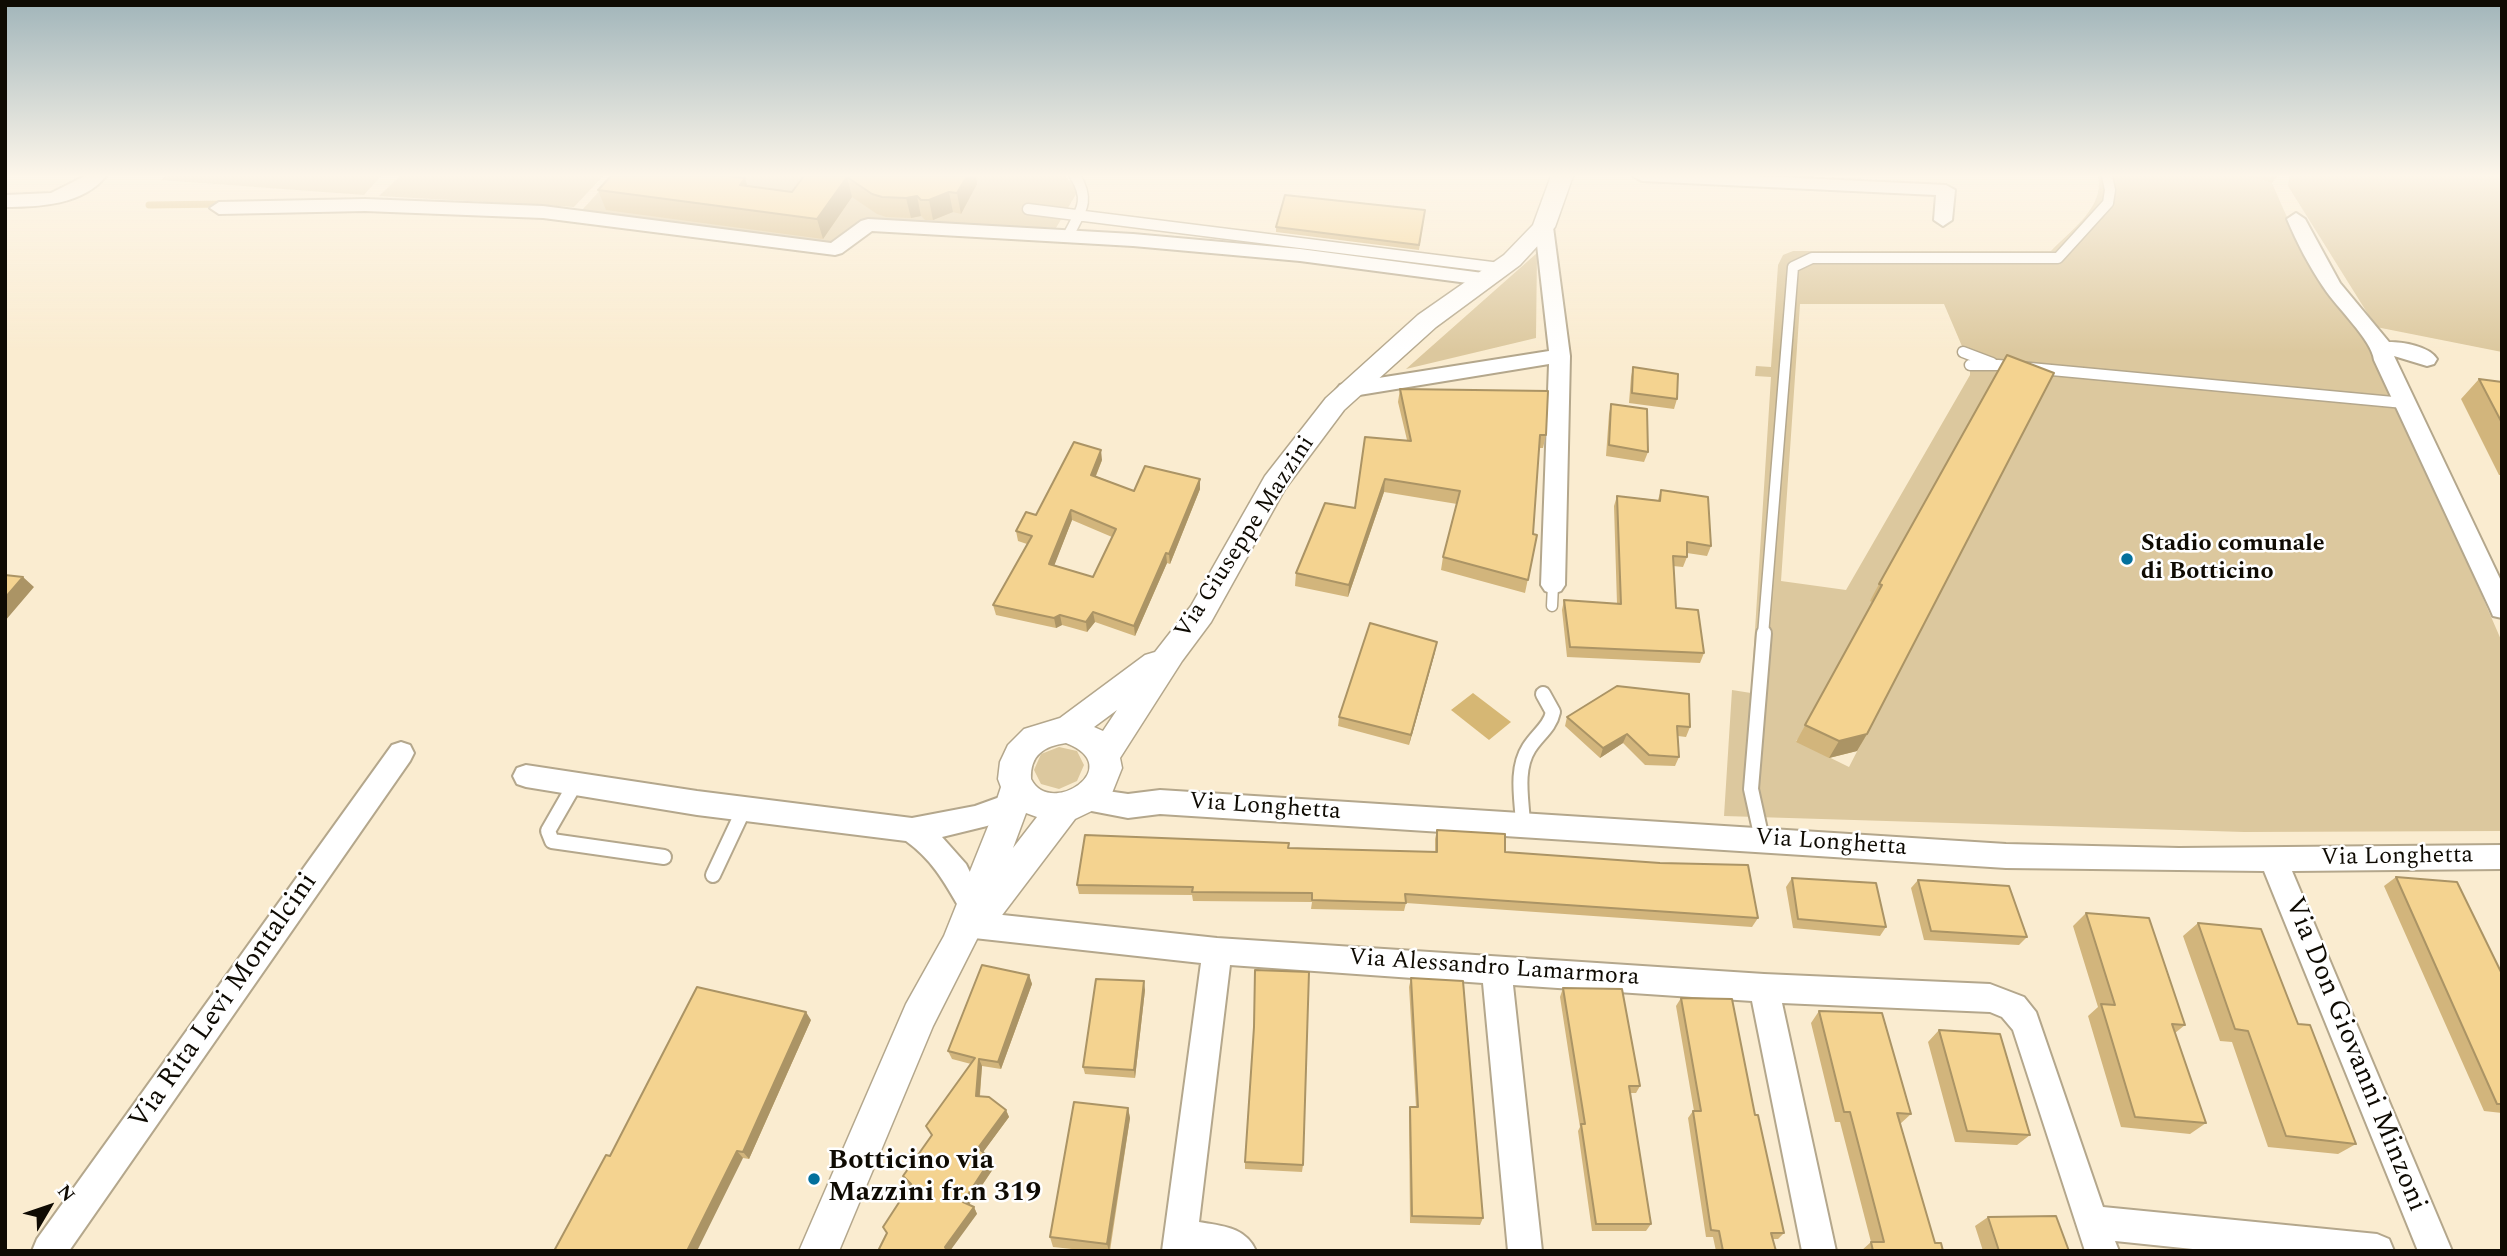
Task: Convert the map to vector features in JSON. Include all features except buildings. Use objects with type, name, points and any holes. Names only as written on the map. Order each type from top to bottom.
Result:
[{"type":"street","points":[[721,235],[835,249],[855,235]]},
{"type":"street","points":[[1043,235],[1300,254],[1491,274]]},
{"type":"street","name":"Via Giuseppe Mazzini","points":[[968,925],[1075,805],[1100,787],[1106,763],[1171,653],[1201,614],[1275,483],[1347,390],[1427,321],[1512,260],[1537,235]]},
{"type":"street","name":"Via Giuseppe Mazzini","points":[[1545,235],[1560,356],[1553,596]]},
{"type":"street","points":[[2302,235],[2335,294],[2383,349],[2384,360],[2502,609]]},
{"type":"street","points":[[2383,349],[2402,349],[2427,359]]},
{"type":"street","points":[[1347,390],[1560,356]]},
{"type":"street","name":"Via Giuseppe Mazzini","points":[[819,1251],[919,1016],[968,925],[1014,796],[1013,774],[1017,757],[1030,741],[1048,732],[1067,730],[1171,653]]},
{"type":"street","points":[[1067,730],[1084,733],[1097,742],[1106,763]]},
{"type":"street","name":"Via Rita Levi Montalcini","points":[[49,1251],[401,752]]},
{"type":"street","name":"Via Longhetta","points":[[1106,763],[1125,789],[1160,802]]},
{"type":"street","points":[[526,776],[744,809],[912,830],[990,815],[1014,796],[1025,797],[1042,807],[1075,805]]},
{"type":"street","name":"Via Longhetta","points":[[1075,805],[1128,806],[1160,802],[2006,856],[2273,860],[2502,857]]},
{"type":"street","points":[[912,830],[934,844],[964,885],[968,925]]},
{"type":"street","name":"Via Don Giovanni Minzoni","points":[[2273,860],[2435,1251]]},
{"type":"street","name":"Via Alessandro Lamarmora","points":[[968,925],[1217,951],[1764,988],[1990,998],[2013,1007],[2025,1022],[2097,1236]]},
{"type":"street","points":[[1217,951],[1180,1243],[1232,1245],[1239,1251]]},
{"type":"street","points":[[1497,970],[1525,1251]]},
{"type":"street","points":[[1764,988],[1819,1251]]},
{"type":"street","points":[[2097,1236],[2377,1251]]},
{"type":"lane","points":[[1215,235],[1491,274]]},
{"type":"lane","points":[[1762,839],[1751,789],[1780,512],[1791,364],[1793,267],[1812,258],[2058,258],[2079,235]]},
{"type":"lane","points":[[1966,357],[1998,365],[2404,403]]},
{"type":"lane","points":[[1523,824],[1523,759],[1530,743],[1549,726],[1553,716],[1553,708],[1543,694]]},
{"type":"lane","points":[[575,784],[548,831],[552,841],[664,857]]},
{"type":"lane","points":[[713,875],[744,809]]},
{"type":"shaded area","points":[[753,235],[849,235],[832,246]]},
{"type":"shaded area","points":[[2068,235],[2296,235],[2327,290],[2374,347],[2502,642],[2502,831],[2244,832],[1724,816],[1732,690],[1751,693],[1771,377],[1755,376],[1756,366],[1771,367],[1778,265],[1783,255],[1793,251],[2051,251]],"holes":[[[1800,304],[1944,304],[1970,365],[1970,375],[1846,590],[1781,581]],[[1918,633],[1849,767],[1796,741]]]},
{"type":"shaded area","points":[[2318,235],[2502,235],[2502,352],[2376,327]]},
{"type":"shaded area","points":[[1537,253],[1536,338],[1406,369]]},
{"type":"shaded area","points":[[1473,693],[1511,722],[1489,740],[1451,710]]},
{"type":"shaded area","points":[[1059,747],[1077,751],[1084,765],[1077,781],[1059,789],[1041,784],[1034,770],[1041,754]]},
{"type":"place","name":"Stadio comunale di Botticino","points":[[2127,559]]},
{"type":"place","name":"Botticino via Mazzini fr.n 319","points":[[814,1179]]}]
